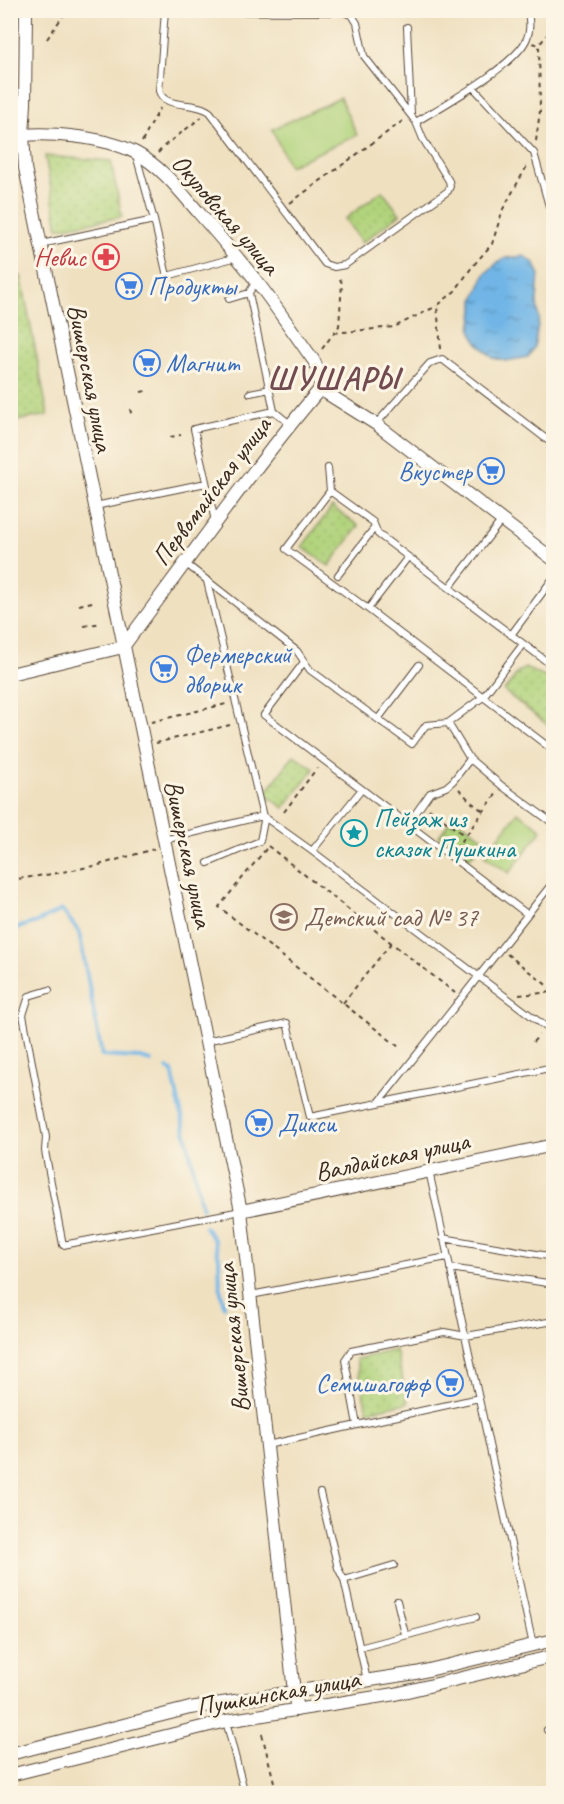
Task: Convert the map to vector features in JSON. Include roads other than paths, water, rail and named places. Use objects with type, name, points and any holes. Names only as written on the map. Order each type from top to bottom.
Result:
[{"type":"street","name":"Вишерская улица","points":[[26,10],[25,104],[17,135],[240,1211],[297,1710]]},
{"type":"street","name":"Окуловская улица","points":[[17,135],[51,134],[139,147],[256,281],[314,361],[321,375],[320,389]]},
{"type":"street","points":[[320,389],[376,424],[554,560]]},
{"type":"street","name":"Первомайская улица","points":[[123,647],[215,521],[320,389]]},
{"type":"street","points":[[10,674],[123,647]]},
{"type":"street","name":"Валдайская улица","points":[[240,1211],[554,1145]]},
{"type":"street","name":"Пушкинская улица","points":[[10,1754],[190,1708],[416,1673],[554,1640]]},
{"type":"street","name":"Пушкинская улица","points":[[10,1775],[226,1721],[418,1689],[554,1656]]},
{"type":"lane","points":[[416,122],[473,87],[508,61],[526,40],[530,25],[528,10]]},
{"type":"lane","points":[[165,11],[343,12],[352,15],[357,23],[364,56],[416,122],[423,139],[449,181],[448,191],[345,265],[334,267],[325,264],[210,112],[198,106],[164,100],[159,91],[165,11]]},
{"type":"lane","points":[[407,27],[411,114]]},
{"type":"lane","points":[[473,87],[534,153],[554,224]]},
{"type":"lane","points":[[139,147],[168,276],[237,257]]},
{"type":"lane","points":[[41,244],[154,220]]},
{"type":"lane","points":[[256,281],[249,293],[274,411],[290,424]]},
{"type":"lane","points":[[229,298],[249,293]]},
{"type":"lane","points":[[376,424],[430,363],[441,359],[554,445]]},
{"type":"lane","points":[[250,393],[270,389]]},
{"type":"lane","points":[[215,521],[194,429],[274,411]]},
{"type":"lane","points":[[328,468],[330,491],[286,549],[554,751]]},
{"type":"lane","points":[[94,507],[206,483]]},
{"type":"lane","points":[[330,491],[373,522],[378,534],[554,667]]},
{"type":"lane","points":[[449,588],[501,521]]},
{"type":"lane","points":[[338,575],[375,527]]},
{"type":"lane","points":[[368,609],[408,557]]},
{"type":"lane","points":[[185,562],[297,651],[310,670],[412,744],[426,725],[447,723],[483,697],[523,644]]},
{"type":"lane","points":[[511,635],[554,577]]},
{"type":"lane","points":[[207,581],[263,816],[263,833],[260,841],[208,863]]},
{"type":"lane","points":[[304,662],[264,715],[527,914]]},
{"type":"lane","points":[[378,719],[420,665]]},
{"type":"lane","points":[[447,723],[470,759],[554,824]]},
{"type":"lane","points":[[408,824],[430,793],[446,787],[470,759]]},
{"type":"lane","points":[[312,851],[362,789]]},
{"type":"lane","points":[[164,843],[263,816]]},
{"type":"lane","points":[[263,816],[554,1033]]},
{"type":"lane","points":[[379,1102],[554,881]]},
{"type":"lane","points":[[49,990],[29,996],[23,1015],[63,1245],[240,1211]]},
{"type":"lane","points":[[205,1041],[287,1023],[310,1117],[554,1067]]},
{"type":"lane","points":[[429,1171],[533,1646]]},
{"type":"lane","points":[[443,1238],[554,1257]]},
{"type":"lane","points":[[250,1295],[447,1257]]},
{"type":"lane","points":[[450,1268],[554,1284]]},
{"type":"lane","points":[[357,1425],[345,1360],[351,1351],[444,1332],[466,1336],[554,1321]]},
{"type":"lane","points":[[267,1446],[479,1398]]},
{"type":"lane","points":[[320,1493],[338,1568],[344,1580],[367,1681]]},
{"type":"lane","points":[[344,1580],[394,1565]]},
{"type":"lane","points":[[397,1601],[405,1634]]},
{"type":"lane","points":[[359,1648],[476,1617]]},
{"type":"lane","points":[[226,1721],[244,1794]]},
{"type":"water","points":[[524,256],[534,263],[539,273],[537,302],[539,319],[534,348],[528,357],[506,361],[493,358],[477,342],[471,330],[474,300],[485,274],[497,263],[506,258]]},
{"type":"waterway","points":[[10,930],[37,922],[62,910],[79,932],[102,1056],[140,1058],[151,1061]]},
{"type":"waterway","points":[[167,1068],[172,1071],[202,1208]]},
{"type":"waterway","points":[[205,1227],[214,1240],[219,1258],[220,1287],[224,1306]]},
{"type":"place","name":"Невис","points":[[106,257]]},
{"type":"place","name":"Продукты","points":[[129,286]]},
{"type":"place","name":"Магнит","points":[[147,363]]},
{"type":"place","name":"Вкустер","points":[[491,471]]},
{"type":"place","name":"Фермерский дворик","points":[[164,669]]},
{"type":"place","name":"Пейзаж из сказок Пушкина","points":[[354,833]]},
{"type":"place","name":"Детский сад № 37","points":[[284,917]]},
{"type":"place","name":"Дикси","points":[[259,1123]]},
{"type":"place","name":"Семишагофф","points":[[450,1383]]},
{"type":"district","name":"ШУШАРЫ","points":[[333,378]]}]
